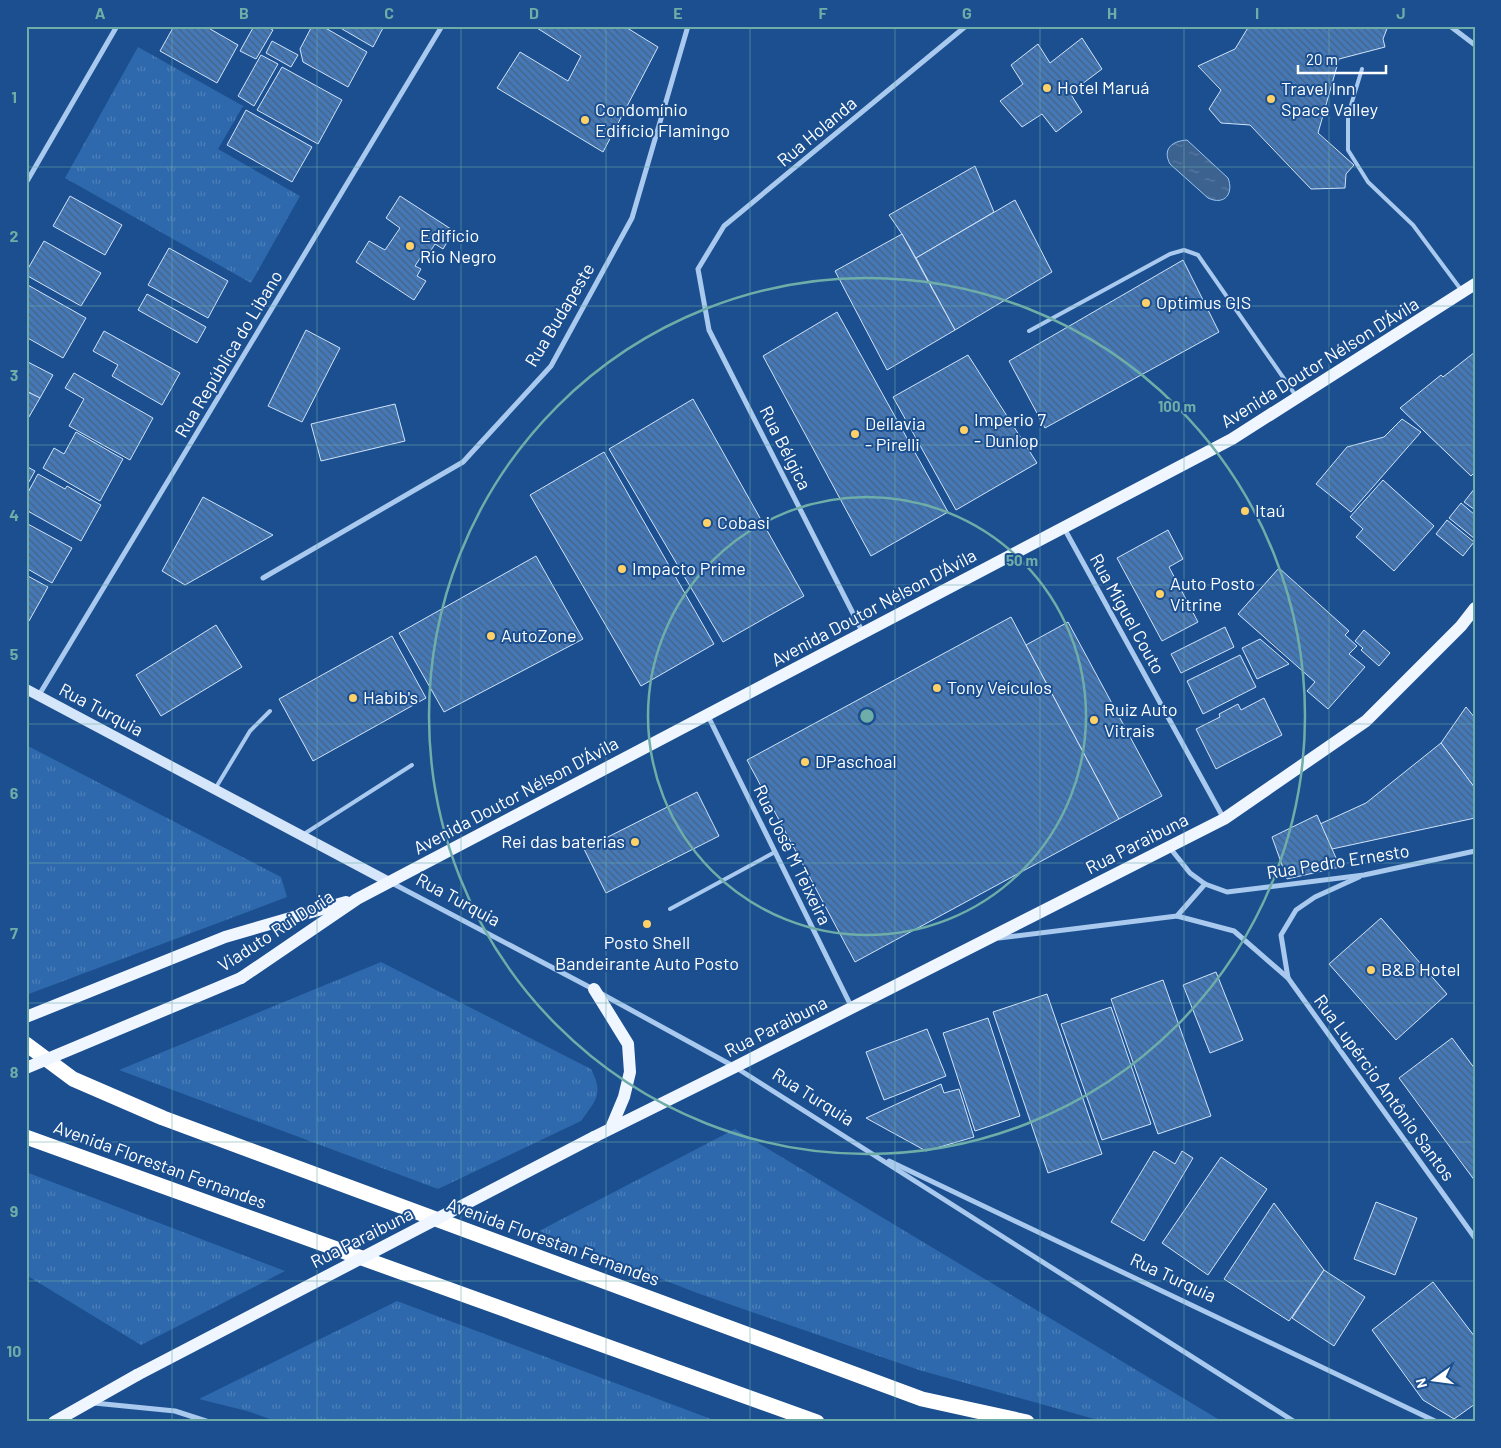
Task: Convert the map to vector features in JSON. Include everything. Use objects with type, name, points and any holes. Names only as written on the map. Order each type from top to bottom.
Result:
[{"type":"highway","name":"Avenida Florestan Fernandes","points":[[26,1044],[73,1079],[163,1118],[922,1399],[1027,1422]]},
{"type":"highway","name":"Avenida Florestan Fernandes","points":[[26,1137],[817,1422]]},
{"type":"main road","name":"Avenida Doutor Nélson D'Ávila","points":[[357,899],[1232,439],[1475,284]]},
{"type":"main road","name":"Rua Paraibuna","points":[[54,1422],[86,1402],[137,1375],[611,1128],[1170,848],[1224,819],[1366,721],[1461,626],[1475,608]]},
{"type":"main road","name":"Rua Turquia","points":[[26,689],[389,882]]},
{"type":"main road","name":"Viaduto Rui Doria","points":[[26,1017],[226,936],[357,899]]},
{"type":"main road","name":"Viaduto Rui Doria","points":[[26,1068],[241,978],[357,899]]},
{"type":"main road","points":[[594,989],[628,1044],[630,1072],[624,1097],[611,1128]]},
{"type":"street","points":[[26,183],[117,26]]},
{"type":"street","name":"Rua República do Libano","points":[[39,696],[442,26]]},
{"type":"street","name":"Rua Budapeste","points":[[263,578],[463,462],[551,366],[632,218],[688,26]]},
{"type":"street","name":"Rua Holanda","points":[[698,269],[724,226],[966,26]]},
{"type":"street","points":[[1450,26],[1475,45]]},
{"type":"street","name":"Rua Bélgica","points":[[698,269],[709,330],[864,634]]},
{"type":"street","name":"Rua Miguel Couto","points":[[1064,528],[1224,819]]},
{"type":"street","name":"Rua José M Teixeira","points":[[708,715],[852,1007]]},
{"type":"street","name":"Rua Pedro Ernesto","points":[[1170,848],[1190,873],[1205,884],[1227,892],[1364,875],[1475,851]]},
{"type":"street","name":"Rua Lupércio Antônio Santos","points":[[1288,978],[1281,934],[1296,910],[1315,897],[1364,875]]},
{"type":"street","name":"Rua Turquia","points":[[389,882],[594,989],[735,1067],[1295,1422]]},
{"type":"street","points":[[986,940],[1177,916],[1205,884]]},
{"type":"street","name":"Rua Lupércio Antônio Santos","points":[[1177,916],[1234,930],[1288,978],[1475,1238]]},
{"type":"street","name":"Rua Turquia","points":[[868,1151],[1437,1422]]},
{"type":"street","points":[[86,1402],[175,1411],[209,1422]]},
{"type":"street","points":[[1470,1422],[1475,1421]]},
{"type":"lane","points":[[1362,69],[1348,116],[1348,150],[1368,182],[1413,225],[1463,293]]},
{"type":"lane","points":[[1029,331],[1170,254],[1184,250],[1198,255],[1298,398]]},
{"type":"lane","points":[[215,789],[250,731],[270,711]]},
{"type":"lane","points":[[302,835],[412,765]]},
{"type":"lane","points":[[670,909],[775,852]]},
{"type":"green space","points":[[138,47],[243,106],[218,149],[300,196],[251,283],[65,178]]},
{"type":"green space","points":[[26,745],[281,877],[287,897],[26,995]]},
{"type":"green space","points":[[381,962],[591,1069],[598,1091],[591,1108],[581,1121],[438,1189],[119,1070]]},
{"type":"green space","points":[[735,1129],[1223,1422],[1105,1422],[919,1370],[697,1293],[539,1231]]},
{"type":"green space","points":[[26,1172],[285,1271],[141,1345],[26,1275]]},
{"type":"green space","points":[[397,1301],[719,1422],[279,1422],[247,1411],[199,1399]]},
{"type":"water","points":[[1187,140],[1228,178],[1230,189],[1227,197],[1219,200],[1208,198],[1170,164],[1167,154],[1170,147],[1177,142]]},
{"type":"building","points":[[174,26],[205,26],[238,45],[217,83],[160,51]]},
{"type":"building","points":[[254,26],[266,26],[273,30],[256,59],[240,51]]},
{"type":"building","points":[[312,26],[322,26],[367,52],[348,87],[303,62],[300,49]]},
{"type":"building","points":[[337,26],[384,26],[373,47]]},
{"type":"building","name":"Condomínio Edifício Flamingo","points":[[538,26],[624,26],[658,47],[603,152],[497,88],[520,52],[568,81],[581,56],[537,28]]},
{"type":"building","name":"Travel Inn Space Valley","points":[[1249,26],[1388,26],[1383,39],[1385,47],[1339,59],[1318,133],[1354,165],[1346,174],[1345,188],[1311,189],[1250,125],[1221,123],[1209,109],[1221,90],[1198,66],[1235,49]]},
{"type":"building","name":"Hotel Maruá","points":[[1082,38],[1102,69],[1070,93],[1082,112],[1056,132],[1042,114],[1022,127],[1000,101],[1023,84],[1011,65],[1038,44],[1050,63]]},
{"type":"building","points":[[272,41],[298,55],[291,67],[266,53]]},
{"type":"building","points":[[261,55],[278,64],[254,106],[238,96]]},
{"type":"building","points":[[282,67],[342,100],[318,144],[257,110]]},
{"type":"building","points":[[246,110],[312,147],[292,182],[227,145]]},
{"type":"building","points":[[975,166],[994,212],[916,258],[889,215]]},
{"type":"building","points":[[70,196],[122,225],[105,255],[53,226]]},
{"type":"building","name":"Edifício Rio Negro","points":[[400,196],[454,231],[443,249],[435,244],[428,255],[424,252],[415,266],[421,269],[417,276],[426,281],[414,300],[356,262],[369,241],[385,250],[400,228],[386,218]]},
{"type":"building","points":[[1015,200],[1052,272],[955,330],[916,258]]},
{"type":"building","points":[[902,234],[955,330],[887,370],[835,271]]},
{"type":"building","points":[[44,241],[101,273],[81,306],[26,275]]},
{"type":"building","points":[[169,248],[228,281],[208,318],[148,285]]},
{"type":"building","points":[[1183,260],[1219,332],[1045,428],[1009,361]]},
{"type":"building","points":[[26,284],[86,318],[63,358],[26,337]]},
{"type":"building","points":[[147,294],[206,327],[197,343],[138,310]]},
{"type":"building","name":"Dellavia - Pirelli","points":[[837,312],[948,512],[871,556],[763,356]]},
{"type":"building","points":[[306,330],[340,348],[302,422],[268,406]]},
{"type":"building","points":[[104,331],[180,373],[162,405],[112,376],[118,365],[93,351]]},
{"type":"building","points":[[1475,352],[1475,472],[1471,476],[1400,408],[1441,375],[1443,377]]},
{"type":"building","name":"Imperio 7 - Dunlop","points":[[968,355],[1037,463],[956,510],[893,397]]},
{"type":"building","points":[[26,361],[53,375],[40,398],[26,391]]},
{"type":"building","points":[[74,373],[153,418],[130,460],[69,426],[84,399],[65,388]]},
{"type":"building","points":[[26,391],[40,398],[26,422]]},
{"type":"building","name":"Cobasi","points":[[693,399],[804,596],[723,642],[609,449]]},
{"type":"building","points":[[395,404],[405,441],[321,461],[311,424]]},
{"type":"building","points":[[1402,419],[1421,432],[1351,512],[1316,484],[1347,447],[1384,437]]},
{"type":"building","points":[[76,432],[123,459],[100,501],[43,468],[54,448],[64,454]]},
{"type":"building","name":"Impacto Prime","points":[[604,452],[714,644],[641,686],[530,495]]},
{"type":"building","points":[[26,466],[35,471],[26,487]]},
{"type":"building","points":[[38,474],[65,489],[67,486],[101,505],[81,541],[26,510],[26,496]]},
{"type":"building","points":[[1383,480],[1434,526],[1394,571],[1356,537],[1363,529],[1350,517]]},
{"type":"building","points":[[1475,488],[1475,510],[1464,502]]},
{"type":"building","points":[[203,497],[273,535],[185,585],[162,571]]},
{"type":"building","points":[[1461,503],[1475,515],[1475,539],[1449,518]]},
{"type":"building","points":[[1447,520],[1474,542],[1463,556],[1436,534]]},
{"type":"building","points":[[26,523],[72,548],[52,583],[26,568]]},
{"type":"building","name":"Auto Posto Vitrine","points":[[1168,530],[1183,559],[1169,567],[1198,622],[1162,641],[1117,558]]},
{"type":"building","name":"AutoZone","points":[[536,556],[583,639],[444,712],[399,633]]},
{"type":"building","points":[[1279,568],[1349,631],[1345,635],[1357,646],[1349,654],[1365,667],[1328,709],[1307,691],[1315,682],[1238,614]]},
{"type":"building","points":[[26,575],[48,587],[29,621],[26,619]]},
{"type":"building","points":[[1011,617],[1119,819],[855,962],[747,760]]},
{"type":"building","name":"Ruiz Auto Vitrais","points":[[1068,622],[1162,796],[1119,819],[1026,645]]},
{"type":"building","points":[[216,625],[242,667],[161,716],[136,675]]},
{"type":"building","points":[[1225,627],[1234,647],[1181,673],[1171,654]]},
{"type":"building","points":[[1364,630],[1390,653],[1379,666],[1361,650],[1363,648],[1355,641]]},
{"type":"building","name":"Habib's","points":[[392,636],[426,698],[313,761],[279,699]]},
{"type":"building","points":[[1260,639],[1289,664],[1257,679],[1242,648]]},
{"type":"building","points":[[1240,655],[1256,687],[1203,714],[1187,681]]},
{"type":"building","points":[[1264,698],[1282,735],[1216,769],[1196,729],[1220,717],[1219,714],[1238,704],[1241,710]]},
{"type":"building","points":[[1466,707],[1475,718],[1475,788],[1441,743]]},
{"type":"building","points":[[1441,743],[1475,788],[1475,818],[1332,849],[1320,824],[1366,803]]},
{"type":"building","points":[[697,792],[719,836],[606,893],[584,849]]},
{"type":"building","points":[[1317,815],[1340,867],[1287,879],[1272,837]]},
{"type":"building","points":[[1381,918],[1447,994],[1396,1040],[1329,964]]},
{"type":"building","points":[[1216,972],[1243,1040],[1210,1053],[1183,985]]},
{"type":"building","points":[[1163,980],[1211,1116],[1158,1134],[1111,999]]},
{"type":"building","points":[[1047,994],[1102,1154],[1048,1173],[993,1012]]},
{"type":"building","points":[[1111,1007],[1151,1124],[1102,1140],[1061,1024]]},
{"type":"building","points":[[988,1018],[1020,1116],[975,1131],[943,1033]]},
{"type":"building","points":[[927,1029],[946,1076],[884,1100],[866,1052]]},
{"type":"building","points":[[1452,1038],[1475,1069],[1475,1181],[1399,1078]]},
{"type":"building","points":[[941,1084],[944,1093],[959,1089],[974,1137],[926,1151],[866,1118]]},
{"type":"building","points":[[1154,1151],[1175,1164],[1182,1151],[1193,1158],[1144,1241],[1111,1222]]},
{"type":"building","points":[[1221,1157],[1267,1189],[1208,1275],[1162,1243]]},
{"type":"building","points":[[1376,1202],[1417,1218],[1395,1275],[1354,1259]]},
{"type":"building","points":[[1274,1203],[1324,1270],[1289,1321],[1224,1279]]},
{"type":"building","points":[[1324,1270],[1365,1297],[1334,1346],[1292,1318]]},
{"type":"building","points":[[1433,1282],[1475,1337],[1475,1404],[1454,1419],[1423,1400],[1372,1330]]},
{"type":"place","name":"Hotel Maruá","points":[[1047,88]]},
{"type":"place","name":"Travel Inn Space Valley","points":[[1271,99]]},
{"type":"place","name":"Condomínio Edifício Flamingo","points":[[585,120]]},
{"type":"place","name":"Edifício Rio Negro","points":[[410,246]]},
{"type":"place","name":"Optimus GIS","points":[[1146,303]]},
{"type":"place","name":"Imperio 7 - Dunlop","points":[[964,430]]},
{"type":"place","name":"Dellavia - Pirelli","points":[[855,434]]},
{"type":"place","name":"Itaú","points":[[1245,511]]},
{"type":"place","name":"Cobasi","points":[[707,523]]},
{"type":"place","name":"Impacto Prime","points":[[622,569]]},
{"type":"place","name":"Auto Posto Vitrine","points":[[1160,594]]},
{"type":"place","name":"AutoZone","points":[[491,636]]},
{"type":"place","name":"Tony Veículos","points":[[937,688]]},
{"type":"place","name":"Habib's","points":[[353,698]]},
{"type":"place","name":"Ruiz Auto Vitrais","points":[[1094,720]]},
{"type":"place","name":"DPaschoal","points":[[805,762]]},
{"type":"place","name":"Rei das baterias","points":[[635,842]]},
{"type":"place","name":"Posto Shell Bandeirante Auto Posto","points":[[647,924]]},
{"type":"place","name":"B&B Hotel","points":[[1371,970]]}]
